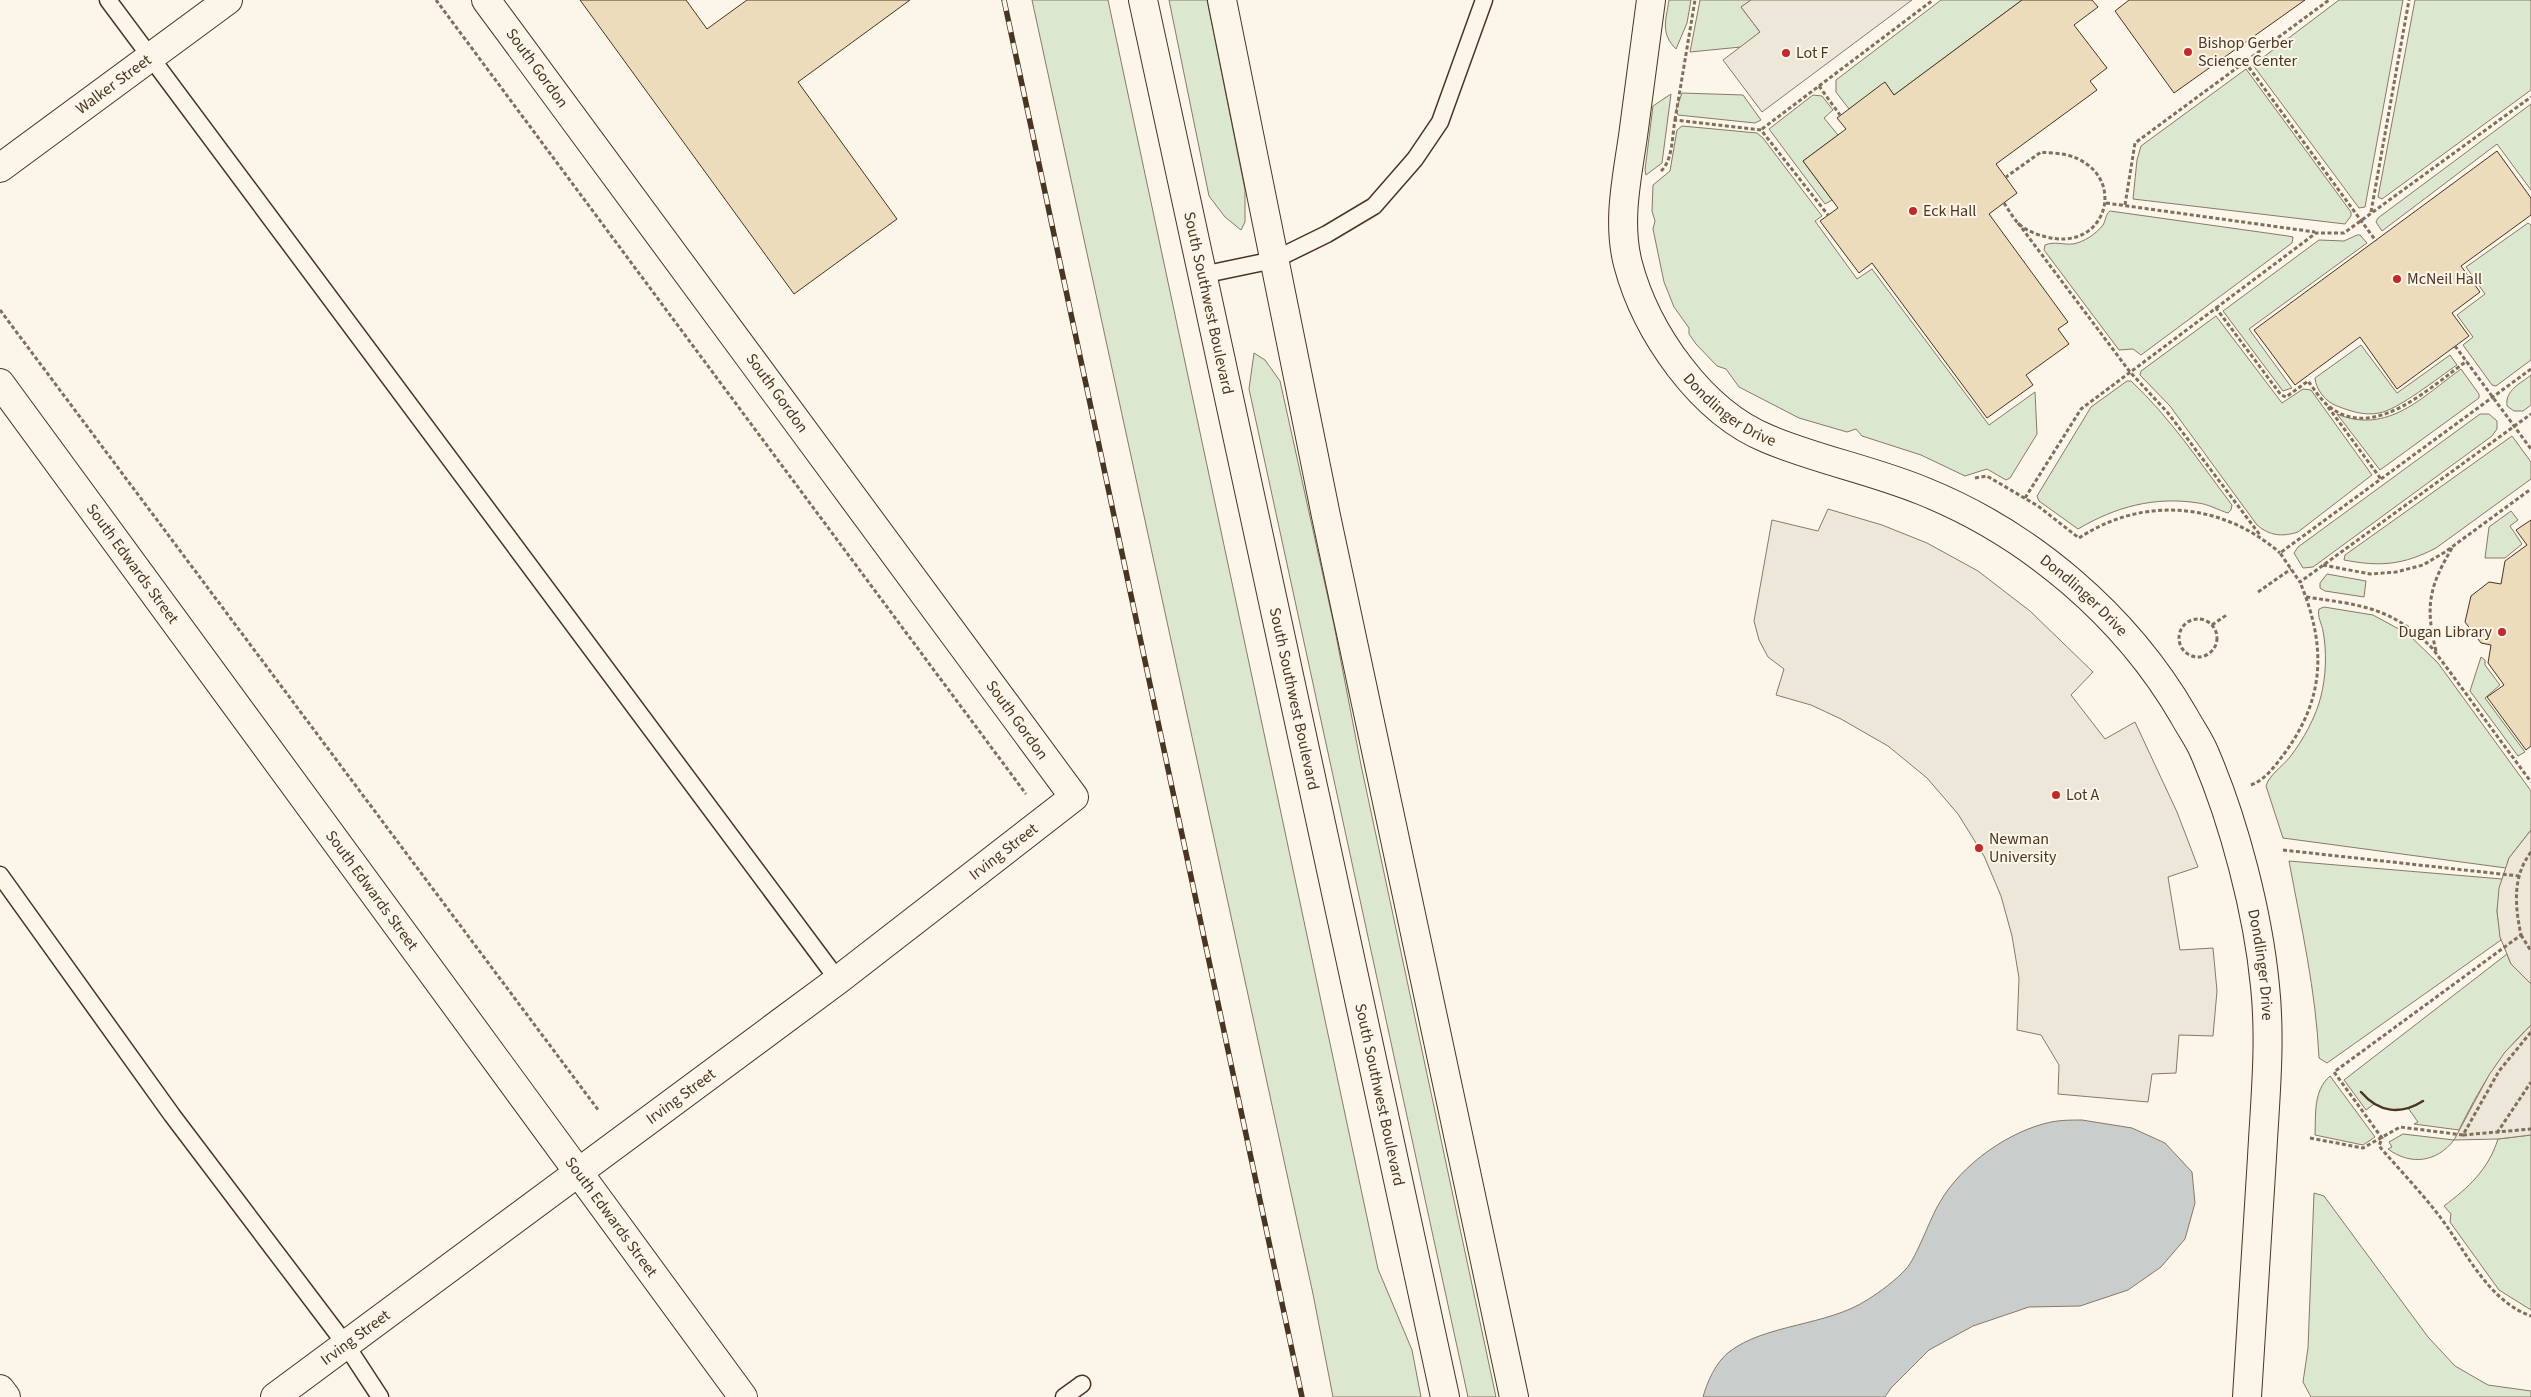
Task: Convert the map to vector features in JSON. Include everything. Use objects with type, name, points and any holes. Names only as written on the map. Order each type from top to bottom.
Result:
[{"type":"street","name":"Walker Street","points":[[0,168],[228,0]]},
{"type":"street","name":"South Gordon","points":[[486,0],[1067,788]]},
{"type":"street","name":"South Southwest Boulevard","points":[[1143,0],[1445,1397]]},
{"type":"street","points":[[1222,0],[1328,526],[1514,1397]]},
{"type":"street","name":"Dondlinger Drive","points":[[1652,0],[1622,211],[1627,262],[1648,316],[1680,367],[1720,411],[1765,438],[1923,491],[1976,516],[2032,551],[2085,593],[2134,644],[2171,694],[2204,751],[2236,840],[2252,908],[2265,986],[2267,1076],[2247,1397]]},
{"type":"street","name":"South Edwards Street","points":[[0,383],[580,1172],[743,1397]]},
{"type":"street","name":"Irving Street","points":[[275,1397],[838,980],[1074,797],[1067,788]]},
{"type":"street","points":[[0,1389],[6,1397]]},
{"type":"lane","points":[[108,0],[149,58],[255,195],[838,980]]},
{"type":"lane","points":[[1202,275],[1274,260],[1327,234],[1374,206],[1415,159],[1440,122],[1484,0]]},
{"type":"lane","points":[[0,875],[172,1115],[346,1345],[380,1397]]},
{"type":"lane","points":[[1064,1397],[1082,1384]]},
{"type":"path","points":[[436,0],[1028,796]]},
{"type":"path","points":[[1655,176],[1666,166],[1695,0]]},
{"type":"path","points":[[1675,120],[1761,130],[1933,0]]},
{"type":"path","points":[[2125,205],[2135,143],[2329,0]]},
{"type":"path","points":[[2371,213],[2409,0]]},
{"type":"path","points":[[2245,62],[2376,241]]},
{"type":"path","points":[[1820,86],[1840,115]]},
{"type":"path","points":[[2106,203],[2316,232],[2344,233],[2531,97]]},
{"type":"path","points":[[1761,130],[1828,215]]},
{"type":"path","points":[[2006,177],[2041,152],[2067,155],[2083,161],[2095,170],[2104,185],[2106,203],[2100,219],[2088,232],[2072,240],[2054,239],[2036,234],[2018,223]]},
{"type":"path","points":[[2004,203],[2130,372],[2168,413],[2262,537],[2280,553],[2300,582],[2313,615],[2319,650],[2316,683],[2308,712],[2292,743],[2259,782]]},
{"type":"path","points":[[2025,498],[2081,410],[2316,232]]},
{"type":"path","points":[[2216,308],[2281,395],[2286,397],[2308,381],[2381,479]]},
{"type":"path","points":[[0,310],[599,1111]]},
{"type":"path","points":[[2456,346],[2531,449]]},
{"type":"path","points":[[2321,398],[2332,408],[2355,416],[2384,416],[2398,410],[2466,361]]},
{"type":"path","points":[[2280,553],[2531,369]]},
{"type":"path","points":[[2300,582],[2531,414]]},
{"type":"path","points":[[1966,479],[1987,476],[2025,498],[2079,538],[2110,521],[2137,514],[2172,510],[2201,512],[2231,521],[2262,537]]},
{"type":"path","points":[[2323,565],[2370,574],[2396,572],[2423,565],[2531,489]]},
{"type":"path","points":[[2436,654],[2431,630],[2429,604],[2440,569],[2454,545]]},
{"type":"path","points":[[2258,592],[2291,569]]},
{"type":"path","points":[[2306,597],[2371,607],[2394,617],[2415,630],[2436,654],[2531,782]]},
{"type":"path","points":[[2212,625],[2228,614]]},
{"type":"path","points":[[2198,618],[2212,625],[2218,638],[2209,654],[2196,658],[2190,656],[2182,649],[2178,641],[2179,634],[2185,623],[2198,618]]},
{"type":"path","points":[[2283,850],[2519,876]]},
{"type":"path","points":[[2531,852],[2519,876],[2516,894],[2521,935],[2531,951]]},
{"type":"path","points":[[2382,1138],[2334,1072],[2521,935]]},
{"type":"path","points":[[2463,1136],[2499,1071],[2531,1032]]},
{"type":"path","points":[[2496,1134],[2531,1082]]},
{"type":"path","points":[[2310,1138],[2363,1148],[2400,1127],[2463,1136],[2531,1129]]},
{"type":"path","points":[[2382,1138],[2379,1146],[2437,1213],[2489,1285],[2502,1299],[2531,1316]]},
{"type":"green space","points":[[1032,0],[1108,0],[1378,1269],[1412,1350],[1421,1397],[1333,1397],[1313,1294]]},
{"type":"green space","points":[[1169,0],[1207,0],[1245,190],[1245,222],[1241,230],[1225,217],[1209,196]]},
{"type":"green space","points":[[1669,0],[1691,0],[1687,23],[1676,49],[1668,37],[1665,26]]},
{"type":"green space","points":[[1700,0],[1751,0],[1741,7],[1760,32],[1741,47],[1690,52]]},
{"type":"green space","points":[[1941,0],[2022,0],[1894,95],[1885,83],[1849,109],[1836,92],[1836,80]]},
{"type":"green space","points":[[2339,0],[2403,0],[2365,207],[2359,208],[2253,65]]},
{"type":"green space","points":[[2415,0],[2531,0],[2531,90],[2382,199],[2378,197]]},
{"type":"green space","points":[[2246,69],[2351,212],[2351,216],[2345,224],[2133,199],[2137,160],[2141,146]]},
{"type":"green space","points":[[1682,93],[1743,95],[1761,120],[1755,123],[1678,115],[1676,110]]},
{"type":"green space","points":[[1671,94],[1662,163],[1646,175],[1653,106]]},
{"type":"green space","points":[[1813,95],[1822,96],[1833,110],[1824,118],[1838,135],[1803,161],[1832,200],[1825,204],[1769,129]]},
{"type":"green space","points":[[2531,104],[2531,190],[2497,144],[2382,231],[2376,222],[2378,218]]},
{"type":"green space","points":[[1682,126],[1757,133],[1763,138],[1822,216],[1815,221],[1857,279],[1872,269],[1989,425],[2035,392],[2037,434],[2010,478],[2006,480],[1987,469],[1965,476],[1921,455],[1862,436],[1856,429],[1847,432],[1799,418],[1739,387],[1726,369],[1717,366],[1696,344],[1689,334],[1689,328],[1674,307],[1664,282],[1653,229],[1655,221],[1652,211],[1653,185],[1670,171],[1677,130]]},
{"type":"green space","points":[[2110,211],[2293,237],[2292,243],[2141,355],[2133,349],[2119,350],[2044,250],[2045,245],[2048,244],[2073,244],[2090,237],[2103,225]]},
{"type":"green space","points":[[2528,223],[2531,225],[2531,360],[2496,386],[2492,385],[2463,345],[2473,337],[2457,315],[2485,294],[2466,267]]},
{"type":"green space","points":[[2360,235],[2367,243],[2249,329],[2292,388],[2283,391],[2223,311],[2319,240],[2344,241]]},
{"type":"green space","points":[[2216,316],[2282,403],[2303,389],[2311,390],[2372,475],[2298,532],[2287,535],[2276,534],[2257,525],[2170,406],[2140,375],[2141,371]]},
{"type":"green space","points":[[2361,345],[2397,393],[2450,355],[2457,365],[2407,400],[2387,411],[2373,414],[2357,413],[2329,402],[2322,395],[2315,378]]},
{"type":"green space","points":[[1254,353],[1265,360],[1280,381],[1334,625],[1361,765],[1496,1397],[1468,1397],[1249,389]]},
{"type":"green space","points":[[2461,369],[2479,394],[2479,398],[2380,470],[2337,414],[2355,419],[2372,420],[2388,416],[2404,410],[2418,401]]},
{"type":"green space","points":[[2531,375],[2531,405],[2523,411],[2514,411],[2507,406],[2508,396],[2514,388]]},
{"type":"green space","points":[[2127,381],[2131,381],[2145,395],[2184,441],[2232,505],[2228,513],[2198,503],[2182,501],[2151,502],[2121,509],[2078,529],[2039,501],[2037,496],[2091,407]]},
{"type":"green space","points":[[2480,414],[2489,414],[2497,421],[2497,429],[2492,436],[2313,567],[2303,568],[2294,553],[2298,547]]},
{"type":"green space","points":[[2512,436],[2531,462],[2531,479],[2436,548],[2424,554],[2402,561],[2381,564],[2344,560],[2345,555]]},
{"type":"green space","points":[[2511,511],[2518,520],[2510,526],[2522,544],[2505,558],[2485,558],[2489,527]]},
{"type":"green space","points":[[2327,574],[2366,581],[2364,597],[2325,591],[2320,588],[2320,583]]},
{"type":"green space","points":[[2324,607],[2373,615],[2408,634],[2438,663],[2531,791],[2531,830],[2509,858],[2506,868],[2283,838],[2266,786],[2270,778],[2290,757],[2300,743],[2319,704],[2324,680],[2325,656],[2319,609]]},
{"type":"green space","points":[[2481,657],[2485,660],[2485,665],[2500,685],[2485,698],[2525,752],[2518,756],[2470,691]]},
{"type":"green space","points":[[2289,861],[2502,879],[2497,911],[2501,940],[2327,1063],[2319,1058],[2315,1008]]},
{"type":"green space","points":[[2507,954],[2511,964],[2531,984],[2531,1025],[2519,1037],[2490,1074],[2459,1130],[2414,1124],[2418,1122],[2408,1108],[2391,1110],[2374,1104],[2366,1110],[2344,1080]]},
{"type":"green space","points":[[2330,1076],[2375,1137],[2363,1145],[2315,1135],[2316,1103],[2321,1089]]},
{"type":"green space","points":[[2403,1134],[2454,1140],[2440,1153],[2432,1157],[2423,1159],[2406,1158],[2388,1149],[2392,1147],[2389,1142]]},
{"type":"green space","points":[[2531,1135],[2531,1310],[2499,1290],[2450,1222],[2451,1214],[2444,1206],[2477,1177],[2489,1160],[2498,1139]]},
{"type":"green space","points":[[2314,1193],[2324,1196],[2428,1337],[2455,1366],[2488,1385],[2531,1391],[2531,1397],[2311,1397],[2303,1382],[2308,1348]]},
{"type":"shaded area","name":"Lot F","points":[[1751,0],[1912,0],[1762,112],[1723,60],[1760,32],[1741,7]]},
{"type":"shaded area","name":"Lot A","points":[[1828,509],[1882,525],[1927,543],[1978,571],[2030,611],[2093,672],[2071,695],[2105,739],[2135,722],[2177,812],[2198,867],[2168,877],[2180,950],[2213,948],[2217,991],[2213,1036],[2179,1035],[2176,1073],[2152,1074],[2148,1102],[2058,1094],[2059,1065],[2041,1035],[2017,1030],[2019,978],[2012,936],[2001,896],[1984,856],[1958,814],[1927,778],[1888,746],[1841,719],[1811,705],[1776,695],[1784,669],[1768,657],[1759,640],[1754,621],[1772,520],[1818,531]]},
{"type":"shaded area","points":[[2531,830],[2531,984],[2511,964],[2500,937],[2497,911],[2499,888],[2509,858]]},
{"type":"shaded area","points":[[2531,1025],[2531,1135],[2498,1139],[2454,1140],[2489,1075],[2505,1052]]},
{"type":"shaded area","points":[[2082,1120],[2132,1128],[2165,1143],[2192,1172],[2195,1203],[2185,1239],[2161,1267],[2128,1290],[2080,1306],[2029,1307],[1973,1326],[1929,1350],[1891,1388],[1885,1397],[1703,1397],[1716,1367],[1729,1352],[1760,1336],[1851,1309],[1893,1282],[1910,1263],[1936,1209],[1949,1188],[1974,1162],[1988,1151],[2003,1141],[2035,1126],[2055,1121]]},
{"type":"building","points":[[580,0],[686,0],[707,29],[747,0],[910,0],[798,82],[897,219],[794,294]]},
{"type":"building","name":"Eck Hall","points":[[2022,0],[2092,0],[2098,7],[2074,25],[2107,68],[2090,81],[2097,90],[1996,164],[2017,193],[1989,214],[2068,322],[2058,329],[2069,344],[2026,375],[2033,385],[1987,418],[1872,263],[1859,273],[1820,221],[1838,208],[1803,161],[1846,129],[1837,118],[1882,84],[1885,82],[1894,95]]},
{"type":"building","name":"Bishop Gerber Science Center","points":[[2129,0],[2305,0],[2174,93],[2115,11]]},
{"type":"building","name":"McNeil Hall","points":[[2497,151],[2531,198],[2531,215],[2461,266],[2480,292],[2452,313],[2469,336],[2397,389],[2360,337],[2295,385],[2254,330]]},
{"type":"building","name":"Dugan Library","points":[[2531,520],[2531,746],[2526,750],[2487,697],[2504,685],[2488,663],[2491,645],[2481,643],[2465,622],[2471,596],[2489,582],[2501,584],[2505,561],[2527,545],[2516,530]]},
{"type":"railway","points":[[1004,0],[1302,1397]]},
{"type":"wall","points":[[2361,1092],[2375,1104],[2390,1110],[2407,1108],[2423,1101]]},
{"type":"place","name":"Bishop Gerber Science Center","points":[[2188,52]]},
{"type":"place","name":"Lot F","points":[[1786,53]]},
{"type":"place","name":"Eck Hall","points":[[1913,211]]},
{"type":"place","name":"McNeil Hall","points":[[2397,279]]},
{"type":"place","name":"Dugan Library","points":[[2502,632]]},
{"type":"place","name":"Lot A","points":[[2056,795]]},
{"type":"place","name":"Newman University","points":[[1979,848]]}]
